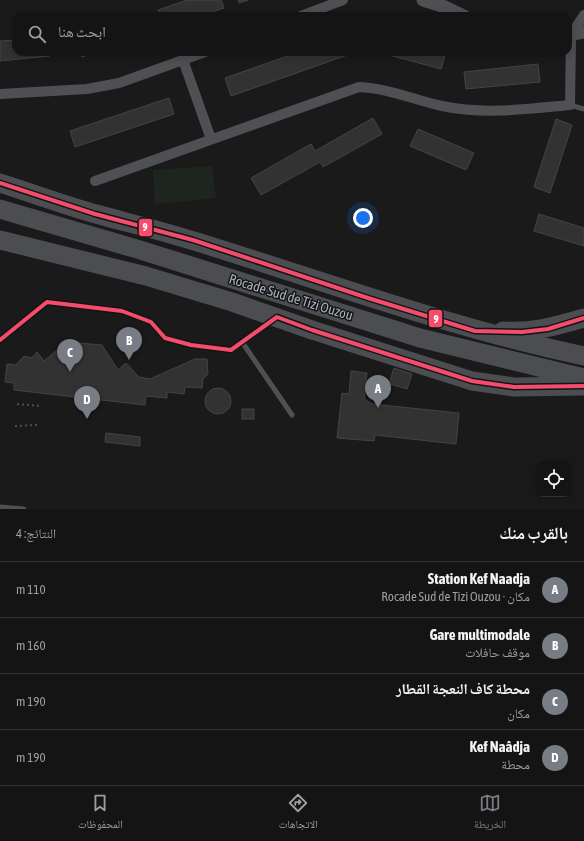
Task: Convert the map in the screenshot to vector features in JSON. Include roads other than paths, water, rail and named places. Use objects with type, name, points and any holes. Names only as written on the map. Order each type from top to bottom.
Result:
[{"type":"highway","name":"Rocade Sud de Tizi Ouzou","points":[[0,183],[95,214],[193,240],[368,298],[475,330],[525,344],[584,356]]},
{"type":"highway","name":"Rocade Sud de Tizi Ouzou","points":[[0,209],[137,249],[420,338],[584,378]]},
{"type":"highway","points":[[0,240],[146,276],[472,380],[514,387],[584,386]]},
{"type":"highway","points":[[475,330],[528,331],[548,329],[584,318]]},
{"type":"street","points":[[312,12],[343,0]]},
{"type":"street","points":[[423,0],[441,3],[457,12]]},
{"type":"street","points":[[572,31],[584,15]]},
{"type":"street","points":[[572,34],[584,32]]},
{"type":"street","points":[[0,94],[87,89],[119,83],[194,56]]},
{"type":"street","points":[[95,181],[359,87],[376,87],[442,106],[466,110],[506,110],[570,105],[569,56]]},
{"type":"street","points":[[184,60],[211,139]]},
{"type":"lane","points":[[570,105],[584,109]]},
{"type":"lane","points":[[0,340],[47,302],[122,311],[151,322],[165,338],[191,345],[231,350],[278,317]]},
{"type":"lane","points":[[242,342],[292,415]]},
{"type":"lane","points":[[0,506],[24,509]]},
{"type":"place","name":"Gare multimodale","points":[[129,360]]},
{"type":"place","name":"محطة كاف النعجة القطار","points":[[70,372]]},
{"type":"place","name":"Station Kef Naadja","points":[[378,408]]},
{"type":"place","name":"Kef Naâdja","points":[[87,419]]}]
